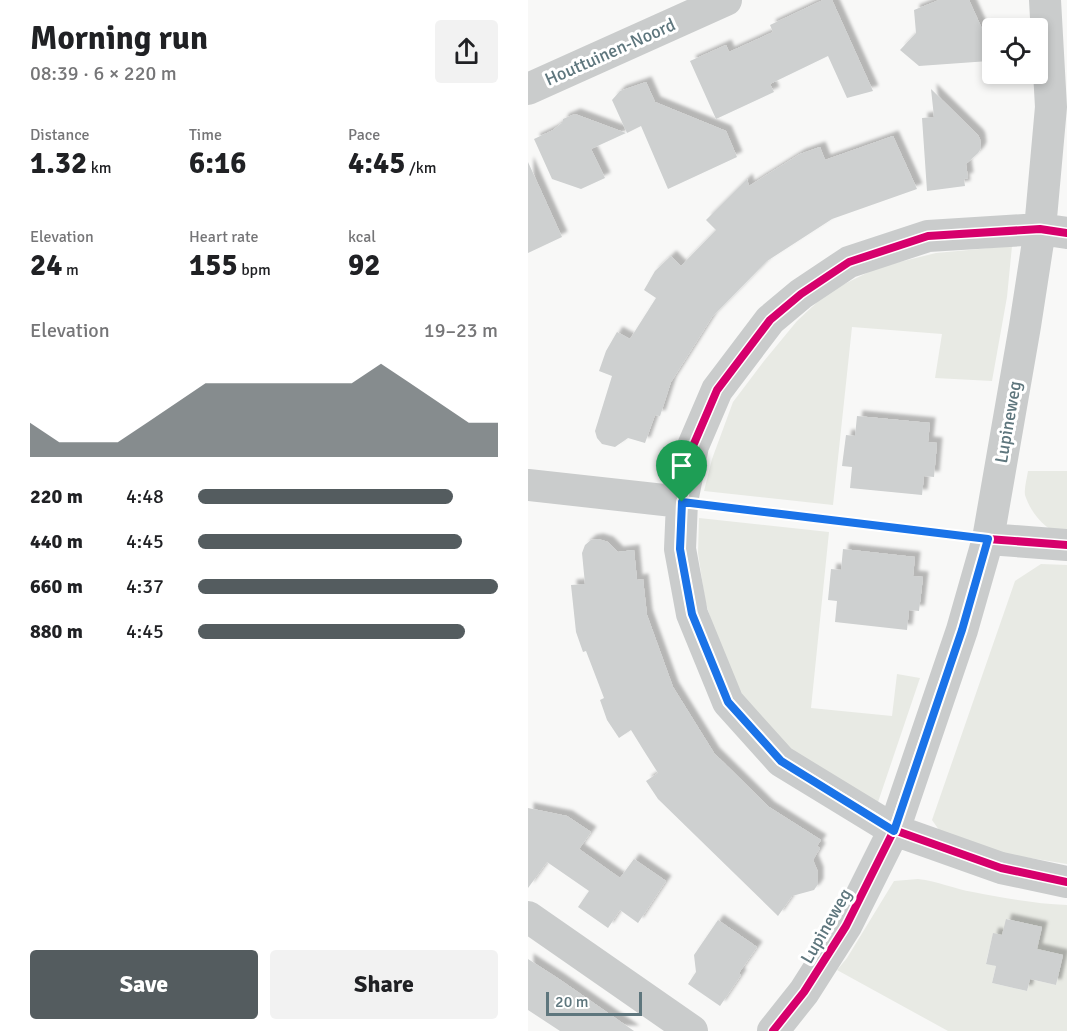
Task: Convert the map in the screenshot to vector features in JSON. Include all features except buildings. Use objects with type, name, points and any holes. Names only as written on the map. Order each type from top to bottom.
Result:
[{"type":"street","name":"Houttuinen-Noord","points":[[528,89],[726,0]]},
{"type":"street","name":"Lupineweg","points":[[773,1031],[804,992],[846,926],[894,831],[962,630],[988,539],[1025,326],[1053,231],[1051,107],[1045,0]]},
{"type":"street","points":[[1053,231],[928,236],[849,262],[801,294],[770,320],[717,390],[693,446],[682,502],[680,549],[692,614],[728,702],[781,761],[894,831],[1001,868],[1067,882]]},
{"type":"street","points":[[528,485],[682,502]]},
{"type":"street","points":[[988,539],[1067,545]]},
{"type":"street","points":[[528,917],[692,1031]]},
{"type":"shaded area","points":[[1012,246],[1007,297],[992,381],[935,378],[942,334],[852,327],[833,505],[704,491],[712,459],[733,402],[797,321],[828,292],[879,267],[936,253]]},
{"type":"shaded area","points":[[1028,471],[1067,471],[1067,535],[1053,531],[1031,509],[1025,495]]},
{"type":"shaded area","points":[[699,518],[829,532],[811,708],[892,716],[897,674],[920,678],[874,814],[758,724],[723,660],[705,600],[698,553]]},
{"type":"shaded area","points":[[1041,564],[1067,565],[1067,864],[967,848],[944,837],[932,820],[1015,581]]},
{"type":"shaded area","points":[[918,879],[966,891],[1032,902],[1067,905],[1067,1031],[948,1031],[837,970],[847,958],[894,881]],"holes":[[[1007,919],[1042,927],[1036,952],[1046,951],[1063,955],[1056,985],[1030,979],[1027,991],[992,983],[996,966],[986,963],[993,934],[1002,935]]]},
{"type":"cycle path","points":[[1067,233],[1040,229],[928,236],[849,262],[801,294],[770,320],[717,390],[693,446],[682,502],[680,549],[692,614],[728,702],[781,761],[894,830],[1001,868],[1067,882]]},
{"type":"cycle path","points":[[682,502],[988,539],[1067,545]]},
{"type":"cycle path","points":[[773,1031],[804,992],[846,926],[894,830],[962,630],[988,539]]},
{"type":"route","points":[[682,502],[988,539],[962,630],[894,831],[781,761],[728,702],[692,614],[680,549],[682,502]]}]
